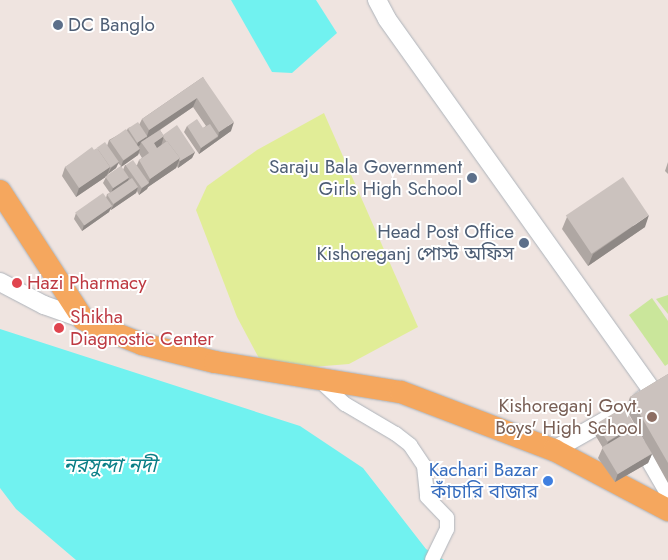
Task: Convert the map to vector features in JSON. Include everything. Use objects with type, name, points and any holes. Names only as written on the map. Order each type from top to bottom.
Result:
[{"type":"main road","points":[[0,191],[83,319],[142,344],[176,353],[401,392],[554,450],[668,510]]},
{"type":"street","points":[[377,0],[386,19],[654,393]]},
{"type":"street","points":[[0,282],[44,305],[83,319]]},
{"type":"street","points":[[44,305],[60,283]]},
{"type":"street","points":[[317,377],[344,404],[410,445],[424,466],[427,497],[447,518],[447,529],[432,560]]},
{"type":"street","points":[[554,450],[625,420],[654,393],[668,383]]},
{"type":"street","points":[[625,420],[668,495]]},
{"type":"green space","points":[[324,113],[418,327],[349,364],[300,368],[261,362],[237,317],[196,210],[207,186],[257,150]]},
{"type":"green space","points":[[668,295],[668,314],[656,299]]},
{"type":"green space","points":[[652,298],[668,321],[668,364],[665,366],[629,315]]},
{"type":"water","points":[[231,0],[316,0],[337,33],[292,73],[272,72]]},
{"type":"water","name":"নরসুন্দা নদী","points":[[0,329],[300,426],[363,468],[426,549],[444,560],[76,560],[16,509],[0,488]]},
{"type":"building","points":[[203,77],[234,122],[219,132],[197,98],[149,130],[142,119]]},
{"type":"building","points":[[197,119],[203,128],[210,124],[218,136],[201,148],[187,126]]},
{"type":"building","points":[[138,122],[147,136],[137,143],[128,129]]},
{"type":"building","points":[[177,125],[195,152],[180,161],[180,158],[163,137],[163,135]]},
{"type":"building","points":[[126,129],[140,149],[123,160],[110,140]]},
{"type":"building","points":[[160,130],[164,136],[154,143],[157,148],[167,141],[180,158],[150,179],[139,160],[149,153],[141,142]]},
{"type":"building","points":[[105,142],[119,162],[111,167],[97,148]]},
{"type":"building","points":[[92,147],[94,150],[97,148],[110,167],[79,188],[65,167]]},
{"type":"building","points":[[133,160],[149,183],[142,188],[126,165]]},
{"type":"building","points":[[121,166],[129,178],[113,188],[105,177]]},
{"type":"building","points":[[623,177],[649,215],[592,254],[566,216]]},
{"type":"building","points":[[132,178],[138,187],[113,204],[107,195]]},
{"type":"building","points":[[103,193],[112,206],[84,226],[75,213]]},
{"type":"building","points":[[668,374],[668,463],[630,397]]},
{"type":"building","points":[[624,407],[635,425],[607,441],[597,423]]},
{"type":"building","points":[[636,427],[652,454],[618,474],[602,448]]},
{"type":"place","name":"DC Banglo","points":[[58,25]]},
{"type":"place","name":"Saraju Bala Government Girls High School","points":[[472,178]]},
{"type":"place","name":"Head Post Office Kishoreganj পোস্ট অফিস","points":[[524,243]]},
{"type":"place","name":"Hazi Pharmacy","points":[[17,283]]},
{"type":"place","name":"Shikha Diagnostic Center","points":[[59,328]]},
{"type":"place","name":"Kishoreganj Govt. Boys' High School","points":[[652,417]]},
{"type":"place","name":"Kachari Bazar কাঁচারি বাজার","points":[[548,481]]}]
